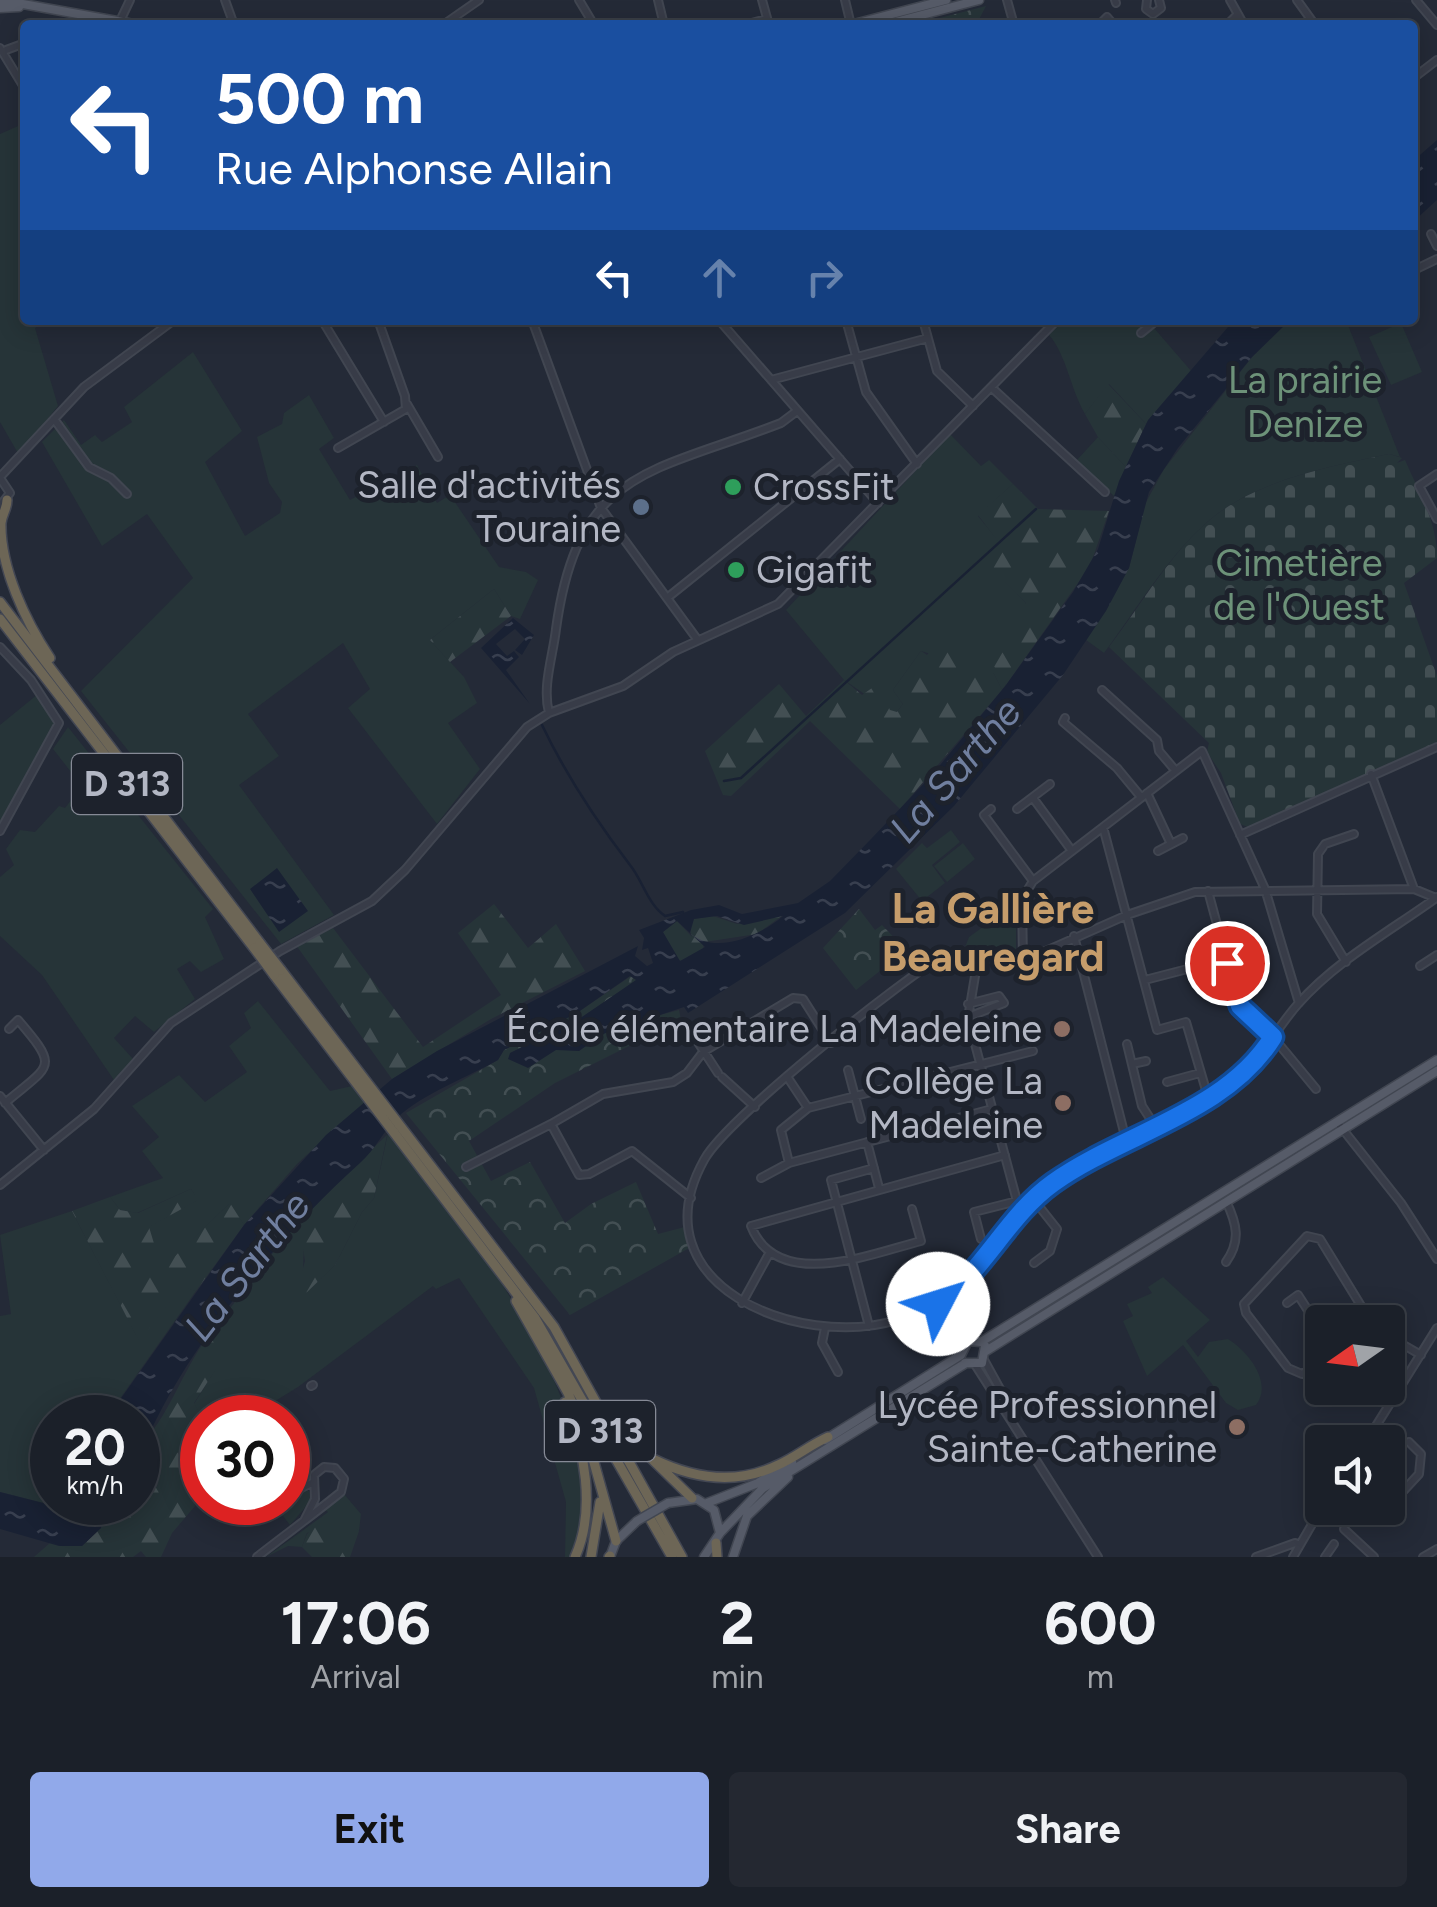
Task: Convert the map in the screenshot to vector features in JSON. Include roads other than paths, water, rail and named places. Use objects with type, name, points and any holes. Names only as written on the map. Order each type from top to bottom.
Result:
[{"type":"highway","points":[[4,503],[3,542],[26,616],[102,735]]},
{"type":"highway","name":"D 313","points":[[0,602],[257,946]]},
{"type":"highway","name":"D 313","points":[[0,619],[554,1327],[682,1557]]},
{"type":"highway","name":"D 313","points":[[416,1152],[534,1318],[672,1557]]},
{"type":"highway","name":"D 313","points":[[486,1251],[552,1362],[588,1440],[616,1541]]},
{"type":"highway","name":"D 313","points":[[552,1362],[583,1470],[584,1530],[575,1557]]},
{"type":"highway","points":[[579,1370],[585,1372],[621,1429],[692,1498]]},
{"type":"highway","points":[[654,1460],[697,1476],[740,1476],[778,1465],[830,1442]]},
{"type":"highway","name":"D 313","points":[[590,1557],[600,1521],[600,1489]]},
{"type":"highway","points":[[717,1557],[718,1538]]},
{"type":"main road","points":[[1,0],[110,20]]},
{"type":"main road","points":[[870,20],[946,0]]},
{"type":"main road","points":[[903,20],[979,0]]},
{"type":"main road","points":[[0,8],[48,8]]},
{"type":"main road","points":[[974,1353],[1226,1202],[1437,1060]]},
{"type":"main road","points":[[706,1503],[758,1482],[830,1442],[1340,1125],[1437,1071]]},
{"type":"main road","points":[[733,1557],[740,1529],[751,1511],[830,1442]]},
{"type":"main road","points":[[704,1557],[752,1496],[811,1459]]},
{"type":"main road","points":[[610,1556],[616,1541],[636,1521],[668,1503],[692,1498],[706,1503],[717,1516],[718,1538]]},
{"type":"street","points":[[456,20],[479,0]]},
{"type":"street","points":[[1147,0],[1146,9],[1152,14],[1160,10],[1162,1]]},
{"type":"street","points":[[1230,0],[1241,20]]},
{"type":"street","points":[[1416,0],[1437,25]]},
{"type":"street","points":[[1232,20],[1238,14]]},
{"type":"street","points":[[3,49],[20,80]]},
{"type":"street","points":[[1432,234],[1437,246]]},
{"type":"street","points":[[4,503],[2,479],[54,419],[84,387],[167,325]]},
{"type":"street","points":[[325,325],[384,422]]},
{"type":"street","points":[[380,325],[407,403],[438,456]]},
{"type":"street","points":[[534,325],[601,508],[697,639]]},
{"type":"street","points":[[723,325],[878,503]]},
{"type":"street","points":[[847,325],[866,392],[917,464]]},
{"type":"street","points":[[925,325],[937,371],[973,406]]},
{"type":"street","points":[[0,1185],[94,1109],[171,1023],[280,951],[372,901],[405,870],[505,748],[549,713],[623,686],[697,639],[778,604],[1050,325]]},
{"type":"street","points":[[1141,333],[1150,325]]},
{"type":"street","points":[[771,380],[928,338]]},
{"type":"street","points":[[992,388],[1105,492]]},
{"type":"street","points":[[338,448],[406,409],[407,403]]},
{"type":"street","points":[[549,713],[546,695],[561,595],[570,564],[601,508],[630,481],[653,469],[782,423],[797,410]]},
{"type":"street","points":[[54,419],[89,467],[127,494]]},
{"type":"street","points":[[667,598],[840,459]]},
{"type":"street","points":[[1437,474],[1422,484],[1437,519]]},
{"type":"street","points":[[0,647],[31,680],[56,716],[58,728],[0,831]]},
{"type":"street","points":[[1102,690],[1157,740],[1159,751],[1175,770]]},
{"type":"street","points":[[1065,718],[1063,722],[1144,795],[1171,844]]},
{"type":"street","points":[[1240,835],[1437,746]]},
{"type":"street","points":[[1024,961],[1022,899],[1034,881],[1202,750],[1265,889],[1298,1003]]},
{"type":"street","points":[[1371,774],[1414,889]]},
{"type":"street","points":[[1017,809],[1050,784]]},
{"type":"street","points":[[1033,798],[1072,851]]},
{"type":"street","points":[[990,809],[984,815],[1034,881]]},
{"type":"street","points":[[1103,827],[1157,1030],[1186,1022],[1208,1097]]},
{"type":"street","points":[[1346,962],[1320,921],[1317,889],[1322,846],[1354,834]]},
{"type":"street","points":[[1158,850],[1183,838]]},
{"type":"street","points":[[1414,889],[1436,898],[1346,962],[1298,1003],[1258,1060],[1208,1097],[1069,1172],[1034,1200],[972,1277],[941,1301],[869,1326],[825,1328],[780,1319],[742,1303],[717,1284],[697,1251],[691,1198],[710,1149],[788,1078],[939,958],[950,954],[1024,961],[1126,915],[1180,895],[1208,891],[1414,889]]},
{"type":"street","points":[[1208,891],[1240,1006],[1273,1037],[1316,1089]]},
{"type":"street","points":[[999,906],[1012,896],[1022,899]]},
{"type":"street","points":[[1074,936],[1126,1140]]},
{"type":"street","points":[[1420,966],[1437,955]]},
{"type":"street","points":[[978,958],[968,1016],[1017,1201],[1023,1209]]},
{"type":"street","points":[[1144,980],[1226,959]]},
{"type":"street","points":[[968,1004],[999,996],[1004,1003],[968,1016]]},
{"type":"street","points":[[466,1167],[603,1094],[674,1082],[688,1073],[703,1052],[792,998],[804,1000],[831,1043]]},
{"type":"street","points":[[9,1029],[18,1020],[45,1052],[44,1070],[3,1099],[44,1150]]},
{"type":"street","points":[[686,1024],[720,1075],[755,1107]]},
{"type":"street","points":[[1127,1044],[1142,1106],[1155,1126]]},
{"type":"street","points":[[788,1164],[780,1130],[808,1108],[1033,1051]]},
{"type":"street","points":[[1132,1064],[1146,1061]]},
{"type":"street","points":[[848,1070],[861,1120]]},
{"type":"street","points":[[1167,1082],[1200,1072]]},
{"type":"street","points":[[788,1078],[808,1108]]},
{"type":"street","points":[[761,1178],[788,1164],[992,1109]]},
{"type":"street","points":[[551,1124],[579,1175],[589,1174],[632,1151],[691,1198]]},
{"type":"street","points":[[1340,1125],[1401,1203],[1437,1259]]},
{"type":"street","points":[[867,1142],[879,1188]]},
{"type":"street","points":[[912,1209],[921,1241],[851,1259],[812,1264],[770,1252],[751,1230],[752,1222],[1004,1155]]},
{"type":"street","points":[[869,1326],[831,1180],[874,1168]]},
{"type":"street","points":[[1034,1200],[1058,1230],[1050,1251],[1034,1263]]},
{"type":"street","points":[[981,1239],[974,1212],[1017,1201]]},
{"type":"street","points":[[1226,1202],[1237,1239],[1226,1262]]},
{"type":"street","points":[[1305,1372],[1288,1368],[1246,1313],[1244,1304],[1307,1236],[1320,1239],[1361,1305]]},
{"type":"street","points":[[742,1303],[770,1252]]},
{"type":"street","points":[[1287,1302],[1298,1295],[1305,1306]]},
{"type":"street","points":[[941,1301],[1098,1557]]},
{"type":"street","points":[[825,1328],[822,1342],[838,1372]]},
{"type":"street","points":[[1377,1425],[1437,1328]]},
{"type":"street","points":[[1405,1345],[1421,1354]]},
{"type":"street","points":[[1405,1490],[1420,1474],[1420,1454],[1409,1442]]},
{"type":"street","points":[[310,1507],[316,1493],[312,1483],[320,1469],[339,1471],[343,1488],[310,1516]]},
{"type":"street","points":[[316,1493],[331,1498]]},
{"type":"street","points":[[257,1557],[299,1525]]},
{"type":"street","points":[[1294,1557],[1311,1525]]},
{"type":"street","points":[[1344,1528],[1374,1557]]},
{"type":"street","points":[[1256,1557],[1295,1542],[1300,1545]]},
{"type":"street","points":[[1326,1557],[1334,1544]]},
{"type":"street","points":[[1423,1557],[1437,1549]]},
{"type":"water","points":[[1437,140],[1437,200],[1418,217],[1418,157]]},
{"type":"water","name":"La Sarthe","points":[[1230,325],[1285,325],[1252,357],[1178,448],[1149,492],[1129,568],[1063,675],[954,806],[845,913],[688,1013],[684,1007],[603,1034],[579,1051],[556,1050],[528,1068],[508,1059],[510,1053],[579,1019],[636,980],[630,976],[577,1013],[504,1050],[498,1060],[408,1109],[269,1256],[212,1328],[160,1413],[160,1395],[123,1395],[244,1225],[326,1135],[392,1079],[437,1051],[638,946],[635,956],[647,966],[653,963],[648,948],[642,950],[644,938],[639,930],[691,910],[719,905],[742,914],[798,903],[830,881],[931,776],[1006,685],[1073,592],[1098,549],[1119,481],[1148,420]],"holes":[[[717,916],[744,925],[783,916],[763,930],[725,943],[700,940],[690,933],[694,919]],[[677,921],[705,947],[680,961],[663,932]]]},
{"type":"water","points":[[513,618],[534,635],[522,655],[515,650],[525,639],[515,629],[496,644],[507,656],[514,651],[519,657],[506,670],[530,704],[481,648]]},
{"type":"water","points":[[277,868],[308,911],[279,932],[250,889]]},
{"type":"water","points":[[0,1492],[30,1500],[30,1525],[102,1525],[82,1546],[59,1546],[0,1529]]},
{"type":"waterway","points":[[724,781],[741,778],[1036,509]]},
{"type":"waterway","points":[[542,725],[583,798],[654,905],[665,916],[683,912]]},
{"type":"place","name":"CrossFit","points":[[733,487]]},
{"type":"place","name":"Salle d'activités Touraine","points":[[641,507]]},
{"type":"place","name":"Gigafit","points":[[736,570]]},
{"type":"place","name":"École élémentaire La Madeleine","points":[[1062,1029]]},
{"type":"place","name":"Collège La Madeleine","points":[[1063,1103]]},
{"type":"place","name":"Lycée Professionnel Sainte-Catherine","points":[[1237,1427]]},
{"type":"district","name":"La Gallière Beauregard","points":[[993,932]]},
{"type":"park label","name":"La prairie Denize","points":[[1305,402]]},
{"type":"park label","name":"Cimetière de l'Ouest","points":[[1299,585]]}]
